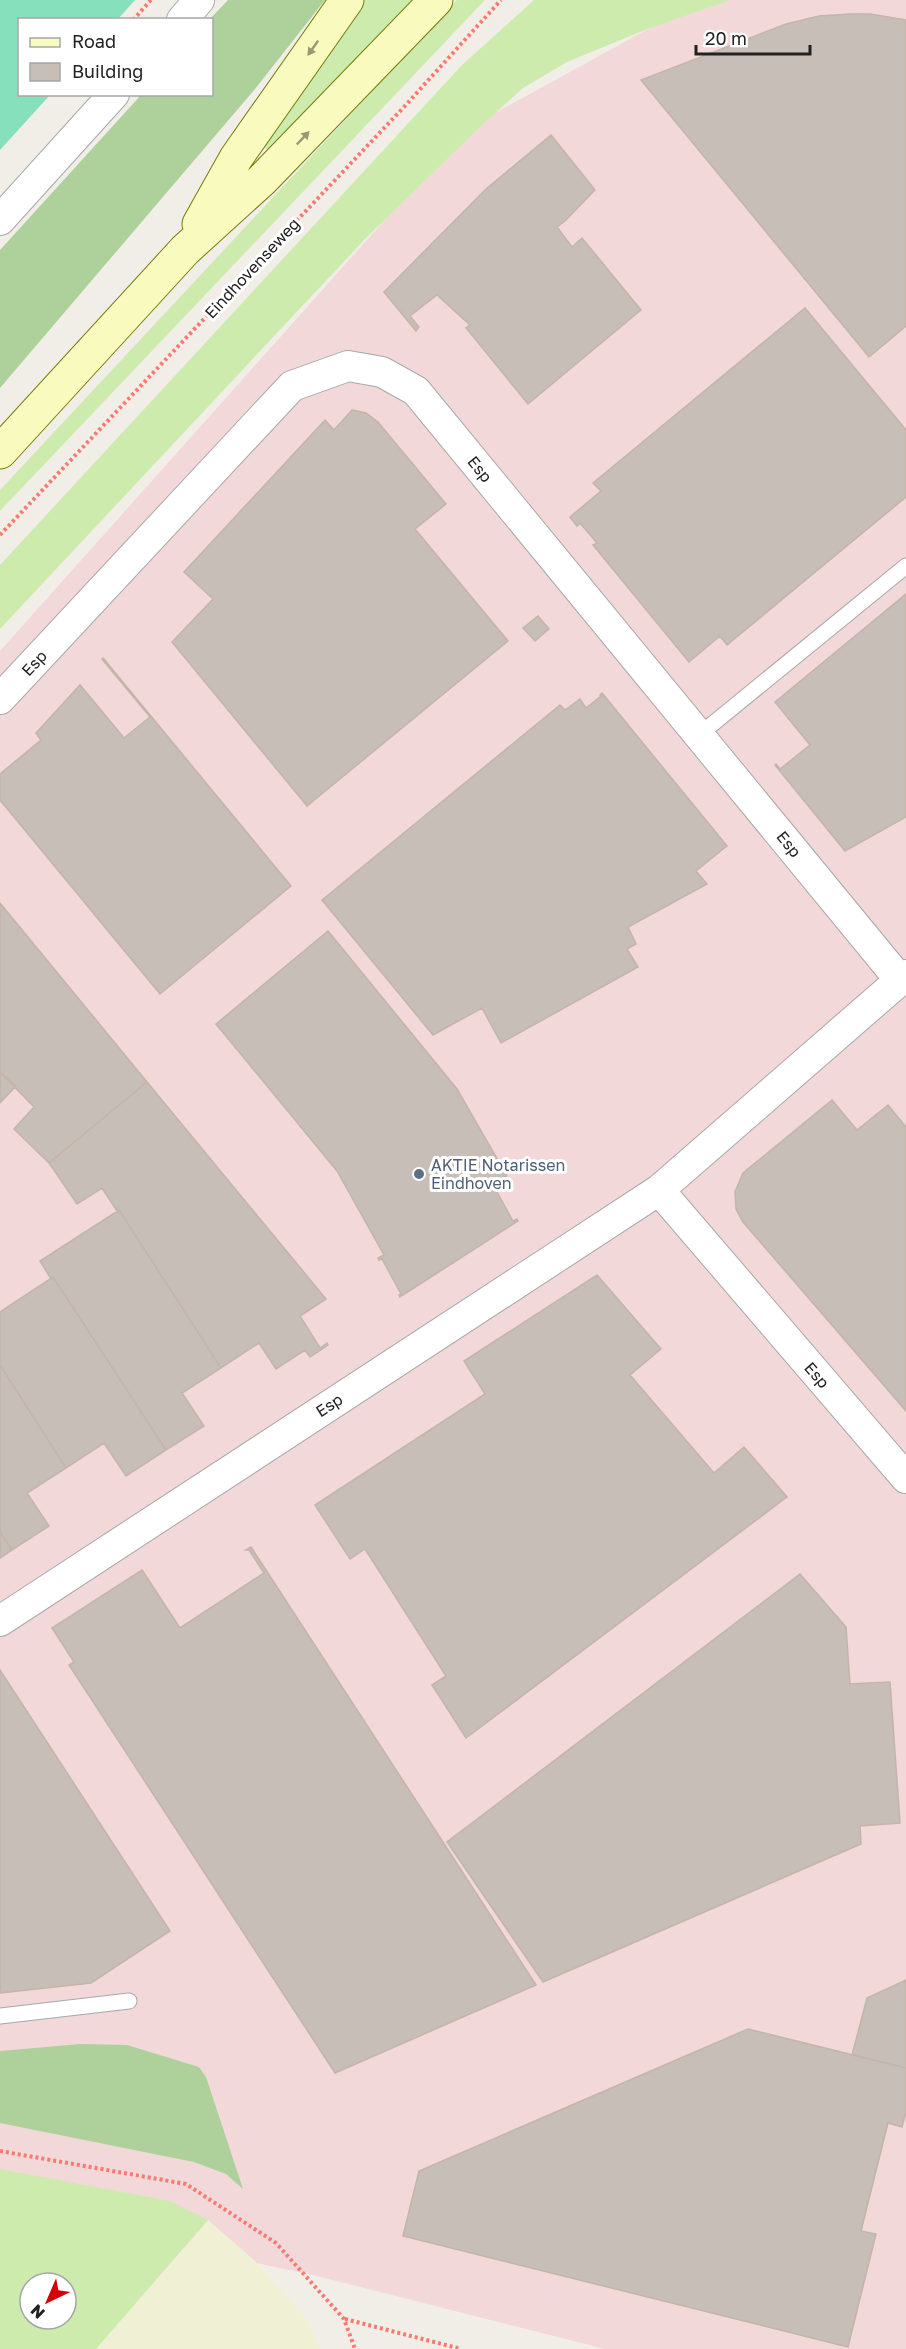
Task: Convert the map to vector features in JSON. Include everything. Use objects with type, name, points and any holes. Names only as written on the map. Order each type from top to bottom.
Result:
[{"type":"main road","points":[[185,250],[237,158],[347,0]]},
{"type":"main road","points":[[0,452],[185,250],[262,180],[436,0]]},
{"type":"street","points":[[184,18],[199,0]]},
{"type":"street","points":[[0,220],[112,96]]},
{"type":"street","name":"Esp","points":[[0,699],[292,386],[348,366],[382,372],[416,391],[699,735],[903,978],[659,1190],[0,1621]]},
{"type":"street","name":"Esp","points":[[659,1190],[906,1478]]},
{"type":"lane","points":[[699,735],[906,566]]},
{"type":"lane","points":[[0,2016],[129,2001]]},
{"type":"path","points":[[135,18],[150,0]]},
{"type":"path","name":"Eindhovenseweg","points":[[0,535],[404,107],[501,0]]},
{"type":"path","points":[[0,2151],[186,2184],[276,2243],[344,2319],[355,2349]]},
{"type":"path","points":[[344,2319],[462,2349]]},
{"type":"shaded area","points":[[906,0],[906,2349],[605,2349],[317,2276],[0,2208],[0,651],[466,129],[699,1]]},
{"type":"green space","points":[[0,0],[135,0],[119,18],[18,18],[18,96],[49,96],[0,150]]},
{"type":"green space","points":[[228,0],[325,0],[255,89],[0,388],[0,250],[140,96],[213,96],[213,18],[211,18]]},
{"type":"green space","points":[[364,0],[415,0],[376,38],[273,148],[266,149],[264,145],[323,55]]},
{"type":"green space","points":[[457,0],[485,0],[0,511],[0,490]]},
{"type":"green space","points":[[534,0],[730,0],[650,28],[567,62],[523,88],[365,239],[0,629],[0,565],[462,65]]},
{"type":"green space","points":[[80,2044],[127,2045],[199,2067],[206,2077],[243,2189],[226,2174],[194,2162],[0,2123],[0,2051]]},
{"type":"green space","points":[[0,2169],[170,2201],[208,2220],[96,2349],[0,2349]]},
{"type":"green space","points":[[208,2220],[254,2260],[308,2320],[320,2349],[96,2349]]},
{"type":"building","points":[[870,14],[906,20],[906,326],[869,357],[641,80],[786,24],[819,16]]},
{"type":"building","points":[[551,135],[595,190],[557,227],[572,247],[582,238],[641,310],[528,404],[466,328],[470,325],[437,295],[410,316],[419,327],[416,331],[384,292],[486,189]]},
{"type":"building","points":[[805,308],[906,430],[906,497],[727,645],[720,636],[689,662],[593,545],[597,543],[580,523],[577,526],[570,517],[601,491],[593,483]]},
{"type":"building","points":[[352,410],[366,413],[378,422],[446,504],[415,529],[508,641],[307,806],[172,642],[213,599],[184,572],[325,420],[334,430]]},
{"type":"building","points":[[906,594],[906,817],[845,851],[775,765],[780,769],[810,745],[775,702]]},
{"type":"building","points":[[538,616],[549,629],[535,641],[523,628]]},
{"type":"building","points":[[103,658],[291,886],[160,994],[0,800],[0,774],[41,740],[36,733],[80,685],[124,738],[150,717]]},
{"type":"building","points":[[602,693],[727,846],[696,871],[707,884],[628,927],[636,944],[627,949],[638,967],[501,1043],[482,1008],[433,1035],[322,900],[560,705],[565,710],[580,699],[586,708]]},
{"type":"building","points":[[0,903],[147,1082],[49,1163],[14,1129],[34,1107],[0,1072]]},
{"type":"building","points":[[328,931],[457,1089],[507,1176],[493,1185],[513,1221],[517,1219],[518,1221],[400,1297],[401,1294],[382,1259],[378,1258],[384,1255],[337,1171],[216,1024]]},
{"type":"building","points":[[0,1072],[16,1086],[0,1103]]},
{"type":"building","points":[[147,1082],[326,1299],[300,1316],[320,1348],[327,1343],[328,1345],[310,1357],[305,1350],[276,1369],[259,1343],[221,1368],[119,1210],[117,1211],[102,1188],[77,1204],[49,1163]]},
{"type":"building","points":[[832,1100],[857,1130],[888,1105],[906,1127],[906,1411],[743,1222],[736,1209],[735,1192],[743,1173]]},
{"type":"building","points":[[119,1210],[221,1368],[182,1393],[204,1426],[166,1450],[53,1277],[51,1279],[40,1261]]},
{"type":"building","points":[[597,1275],[661,1349],[630,1375],[714,1473],[744,1447],[787,1497],[466,1738],[432,1685],[446,1676],[365,1549],[350,1559],[315,1505],[485,1394],[464,1361]]},
{"type":"building","points":[[53,1277],[166,1450],[126,1476],[104,1443],[66,1468],[0,1365],[0,1312]]},
{"type":"building","points":[[0,1365],[66,1468],[27,1493],[49,1526],[12,1550],[0,1532]]},
{"type":"building","points":[[0,1532],[12,1550],[0,1558]]},
{"type":"building","points":[[251,1547],[536,1985],[335,2073],[69,1665],[74,1662],[52,1628],[142,1570],[180,1628],[264,1573],[249,1550],[246,1550]]},
{"type":"building","points":[[800,1574],[846,1627],[850,1684],[890,1682],[900,1823],[860,1826],[861,1844],[543,1982],[447,1842]]},
{"type":"building","points":[[0,1670],[170,1931],[91,1983],[0,1993]]},
{"type":"building","points":[[906,1980],[906,2068],[852,2055],[867,1998]]},
{"type":"building","points":[[748,2029],[906,2068],[906,2112],[902,2127],[888,2123],[861,2231],[876,2234],[848,2347],[403,2236],[419,2171]]},
{"type":"place","name":"AKTIE Notarissen Eindhoven","points":[[419,1174]]}]
